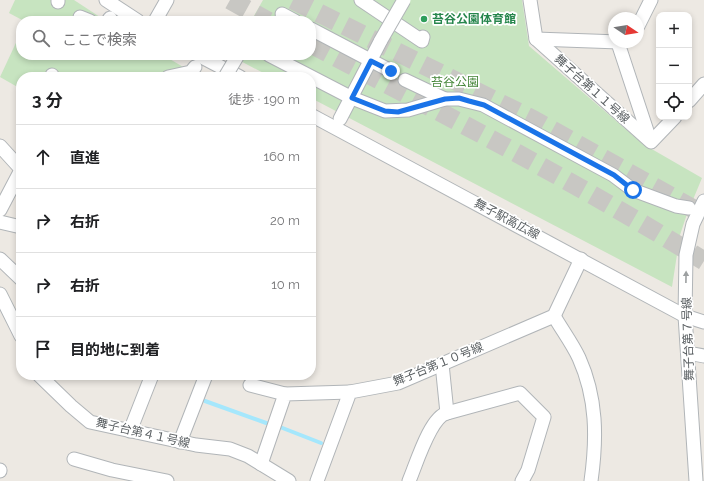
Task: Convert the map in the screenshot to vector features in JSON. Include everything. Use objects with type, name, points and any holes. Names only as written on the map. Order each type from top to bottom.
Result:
[{"type":"street","points":[[106,0],[130,16]]},
{"type":"street","points":[[158,16],[167,0]]},
{"type":"street","points":[[361,0],[422,41],[423,36]]},
{"type":"street","points":[[340,119],[381,40],[404,0]]},
{"type":"street","points":[[530,0],[536,39],[608,42]]},
{"type":"street","points":[[644,14],[651,0]]},
{"type":"street","points":[[282,14],[286,16]]},
{"type":"street","points":[[316,32],[391,71]]},
{"type":"street","name":"舞子台第１１号線","points":[[536,39],[651,142]]},
{"type":"street","points":[[621,48],[651,142],[672,120]]},
{"type":"street","points":[[228,72],[235,60]]},
{"type":"street","points":[[279,60],[302,72]]},
{"type":"street","points":[[191,72],[197,61],[227,72]]},
{"type":"street","points":[[316,79],[352,98],[385,111],[398,112],[445,99],[459,98],[484,105],[614,175],[633,190],[676,206],[689,208]]},
{"type":"street","points":[[405,80],[445,99]]},
{"type":"street","points":[[692,98],[704,84]]},
{"type":"street","name":"舞子駅高広線","points":[[316,118],[685,316],[704,322]]},
{"type":"street","points":[[0,146],[16,164]]},
{"type":"street","points":[[0,210],[16,180]]},
{"type":"street","name":"舞子台第７号線","points":[[696,481],[685,316],[686,255],[693,224],[704,201]]},
{"type":"street","points":[[0,222],[16,226]]},
{"type":"street","points":[[0,259],[16,274]]},
{"type":"street","points":[[581,259],[554,316],[578,358],[589,387],[596,420],[591,481]]},
{"type":"street","points":[[0,294],[16,326]]},
{"type":"street","name":"舞子台第１０号線","points":[[250,385],[285,394],[350,392],[398,383],[554,316]]},
{"type":"street","points":[[688,353],[704,356]]},
{"type":"street","points":[[442,364],[447,413]]},
{"type":"street","name":"舞子台第４１号線","points":[[45,380],[71,406],[90,422],[180,442],[230,449],[248,456],[289,481]]},
{"type":"street","points":[[130,431],[150,380]]},
{"type":"street","points":[[180,442],[204,380]]},
{"type":"street","points":[[317,481],[350,392]]},
{"type":"street","points":[[409,481],[431,427],[442,414],[520,393],[544,417],[528,470],[522,481]]},
{"type":"street","points":[[261,464],[285,394]]},
{"type":"street","points":[[74,459],[112,470],[167,481]]},
{"type":"green space","points":[[15,0],[74,0],[98,16],[16,17],[9,13]]},
{"type":"green space","name":"苔谷公園","points":[[263,0],[522,0],[529,46],[643,144],[702,178],[680,235],[672,287],[316,101],[316,72],[261,72],[239,60],[316,60],[316,16],[254,16]]},
{"type":"green space","points":[[16,43],[16,60],[171,60],[192,72],[16,72],[16,86],[0,77]]},
{"type":"waterway","points":[[205,401],[269,424]]},
{"type":"waterway","points":[[280,427],[321,443]]},
{"type":"tunnel","points":[[230,0],[259,16]]},
{"type":"tunnel","points":[[293,0],[534,120],[699,212]]},
{"type":"tunnel","points":[[316,47],[559,176],[704,261]]},
{"type":"place","name":"苔谷公園体育館","points":[[424,19]]},
{"type":"route","points":[[391,71],[371,61],[352,98],[385,111],[398,112],[445,99],[459,98],[484,105],[516,124],[614,175],[633,190]]}]
